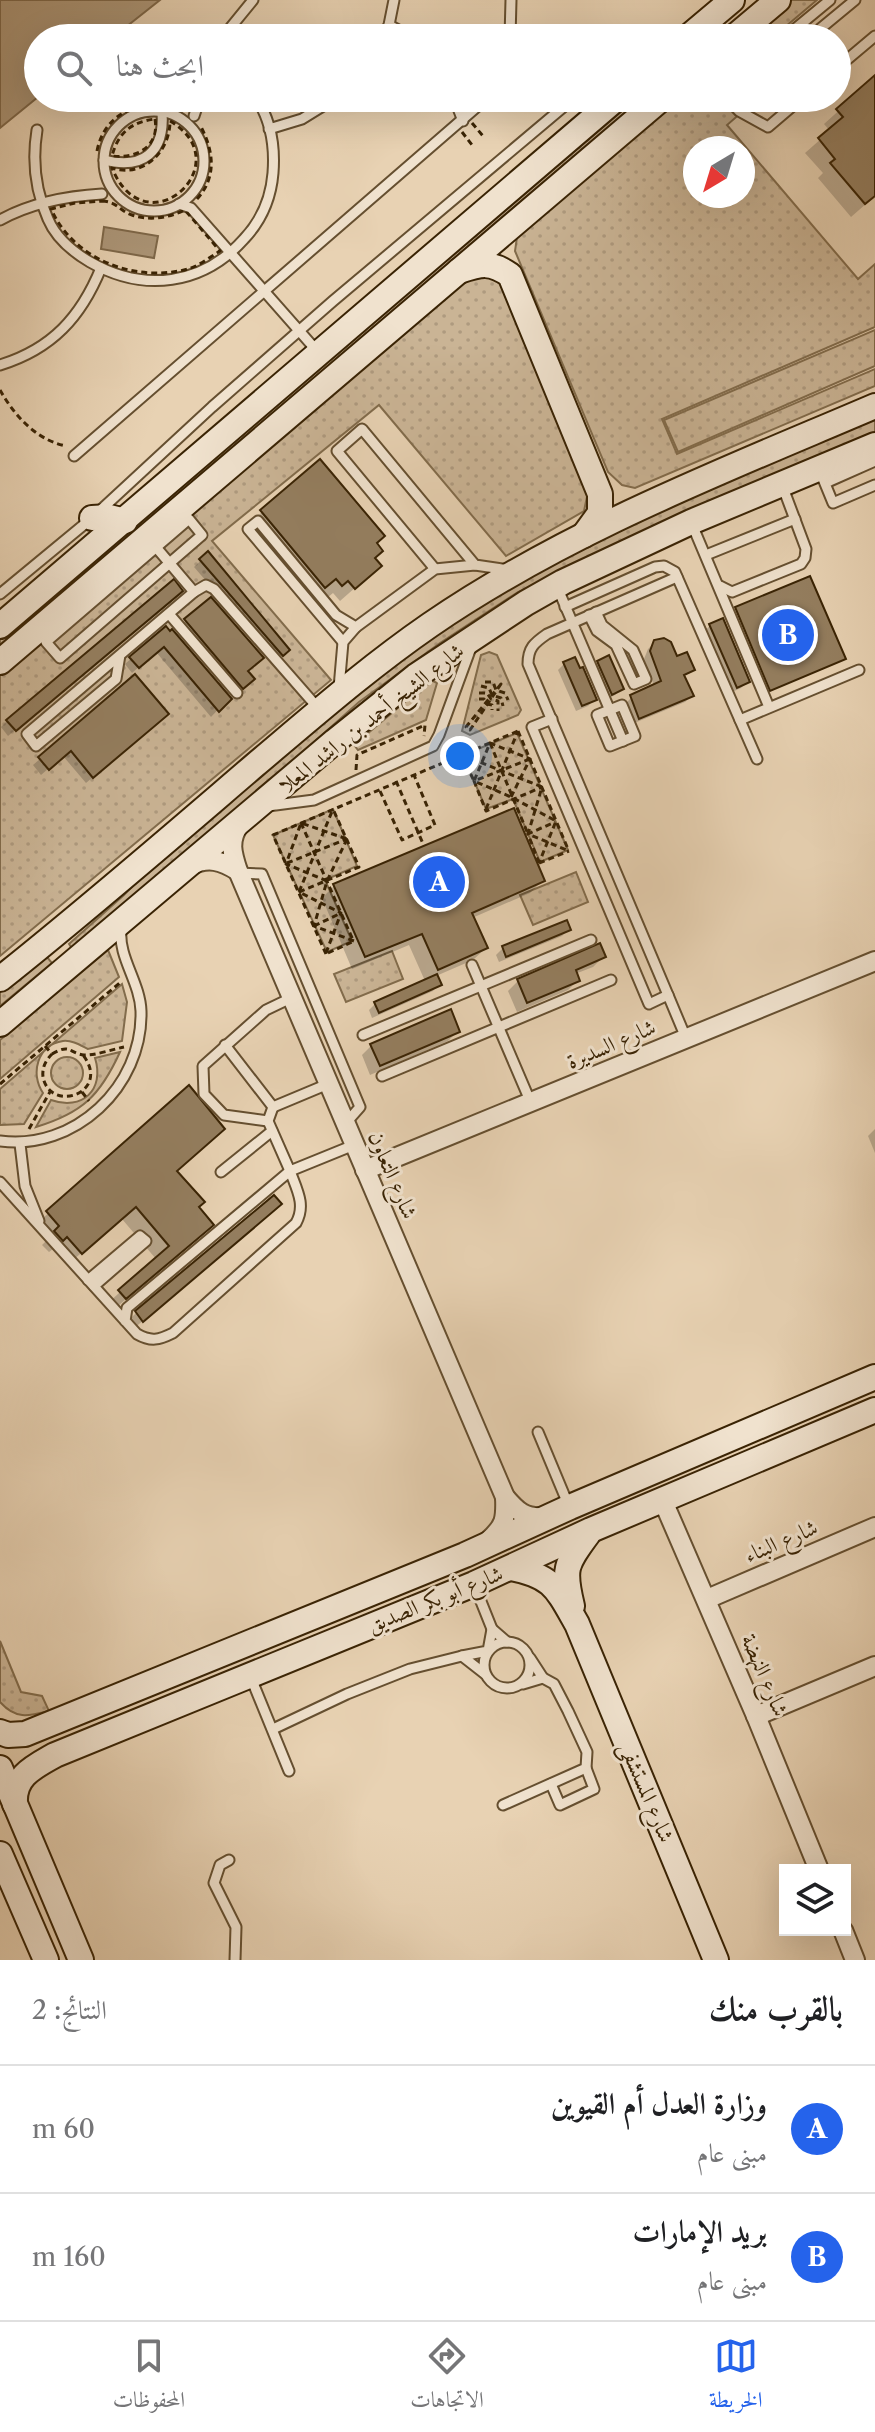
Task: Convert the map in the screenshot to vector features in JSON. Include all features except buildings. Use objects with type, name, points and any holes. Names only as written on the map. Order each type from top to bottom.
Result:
[{"type":"street","points":[[750,24],[778,0]]},
{"type":"street","points":[[703,24],[729,1]]},
{"type":"street","points":[[0,626],[596,112]]},
{"type":"street","points":[[0,662],[152,542],[457,272],[646,112]]},
{"type":"street","points":[[519,220],[506,248],[609,493],[619,502],[644,507]]},
{"type":"street","points":[[457,272],[480,264],[497,266],[510,275],[600,494],[600,513],[584,535]]},
{"type":"street","name":"شارع الشيخ أحمد بن راشد المعلا","points":[[0,979],[330,703],[429,626],[516,572],[584,535],[875,406]]},
{"type":"street","name":"شارع الشيخ أحمد بن راشد المعلا","points":[[0,1024],[416,676],[526,603],[564,595],[691,522],[875,445]]},
{"type":"street","points":[[92,518],[109,517],[125,521]]},
{"type":"street","name":"شارع التعاون","points":[[249,814],[231,842],[238,872],[505,1497]]},
{"type":"street","points":[[76,960],[59,949],[63,939],[119,892],[168,840]]},
{"type":"street","points":[[184,869],[198,861],[211,860],[224,862],[238,872]]},
{"type":"street","name":"شارع السديرة","points":[[365,1170],[875,961]]},
{"type":"street","name":"شارع أبو بكر الصديق","points":[[0,1732],[25,1734],[447,1562],[875,1377]]},
{"type":"street","name":"شارع أبو بكر الصديق","points":[[15,1804],[16,1789],[23,1776],[55,1755],[474,1584],[591,1530],[875,1410]]},
{"type":"street","points":[[505,1497],[527,1517],[541,1518],[564,1510]]},
{"type":"street","points":[[328,1643],[306,1645],[303,1637],[309,1630],[385,1598],[488,1541],[499,1532],[506,1518],[505,1497]]},
{"type":"street","name":"شارع النهضة","points":[[663,1501],[817,1864]]},
{"type":"street","name":"شارع البناء","points":[[707,1599],[875,1527]]},
{"type":"street","name":"شارع المستشفى","points":[[577,1624],[565,1573],[571,1557],[591,1530]]},
{"type":"street","name":"شارع المستشفى","points":[[511,1568],[543,1577],[562,1597],[577,1624],[716,1960]]},
{"type":"street","points":[[756,1716],[875,1666]]},
{"type":"street","points":[[0,1768],[81,1960]]},
{"type":"street","points":[[0,1854],[46,1960]]},
{"type":"street","points":[[845,1936],[855,1960]]},
{"type":"lane","points":[[233,24],[253,0]]},
{"type":"lane","points":[[389,24],[394,0]]},
{"type":"lane","points":[[511,0],[511,24]]},
{"type":"lane","points":[[801,24],[830,0]]},
{"type":"lane","points":[[826,24],[855,0]]},
{"type":"lane","points":[[851,56],[875,36]]},
{"type":"lane","points":[[100,158],[122,122],[143,112]]},
{"type":"lane","points":[[100,158],[121,164],[136,162],[151,154],[163,128],[162,112]]},
{"type":"lane","points":[[169,112],[180,118],[195,134],[204,156],[203,172],[192,201]]},
{"type":"lane","points":[[195,134],[199,112]]},
{"type":"lane","points":[[37,130],[33,155],[36,183],[49,221],[63,242],[79,256],[109,273],[150,282],[193,276],[231,254],[257,225],[272,188],[275,149],[264,112]]},
{"type":"lane","points":[[269,129],[302,119],[313,112]]},
{"type":"lane","points":[[459,112],[463,121]]},
{"type":"lane","points":[[73,452],[472,112]]},
{"type":"lane","points":[[0,594],[92,518],[299,330],[557,112]]},
{"type":"lane","points":[[741,112],[768,127],[786,112]]},
{"type":"lane","points":[[180,118],[198,117]]},
{"type":"lane","points":[[100,158],[120,196],[134,207],[152,211],[170,209],[192,201]]},
{"type":"lane","points":[[102,198],[113,182]]},
{"type":"lane","points":[[0,220],[43,203],[74,196],[120,196]]},
{"type":"lane","points":[[192,201],[231,254],[319,353]]},
{"type":"lane","points":[[0,365],[30,354],[68,325],[83,307],[101,268]]},
{"type":"lane","points":[[435,569],[337,451],[362,429],[475,565]]},
{"type":"lane","points":[[822,468],[830,481],[875,461]]},
{"type":"lane","points":[[822,468],[833,503],[875,485]]},
{"type":"lane","points":[[718,584],[732,592],[801,564],[805,558],[806,549],[781,485]]},
{"type":"lane","points":[[189,519],[202,535],[60,658],[46,642],[152,542],[189,519]]},
{"type":"lane","points":[[706,555],[795,519]]},
{"type":"lane","points":[[343,642],[248,529],[258,521],[336,615],[356,627]]},
{"type":"lane","points":[[691,522],[769,707]]},
{"type":"lane","points":[[152,542],[194,592]]},
{"type":"lane","points":[[330,703],[343,642],[356,627],[435,569],[475,565],[516,572]]},
{"type":"lane","points":[[609,710],[564,595],[664,566],[677,577],[757,759]]},
{"type":"lane","points":[[677,577],[547,634],[528,652],[528,664],[686,1038]]},
{"type":"lane","points":[[120,655],[116,679],[36,746],[27,734],[194,592],[206,585],[214,589],[330,703]]},
{"type":"lane","points":[[593,613],[602,625],[633,650],[646,679],[634,684],[616,645],[597,631],[593,613]]},
{"type":"lane","points":[[169,614],[237,693]]},
{"type":"lane","points":[[249,814],[274,805],[314,800],[433,746],[475,637]]},
{"type":"lane","points":[[740,720],[859,670]]},
{"type":"lane","points":[[622,705],[635,736],[610,746],[597,715],[609,710],[622,705]]},
{"type":"lane","points":[[552,719],[532,727],[538,742],[649,1004],[668,995]]},
{"type":"lane","points":[[238,872],[262,874],[360,1107],[345,1124]]},
{"type":"lane","points":[[0,1141],[20,1144],[72,1129],[98,1111],[117,1090],[130,1067],[139,1037],[141,1013],[139,991],[119,944],[126,917]]},
{"type":"lane","points":[[363,1035],[591,940]]},
{"type":"lane","points":[[472,965],[531,1103]]},
{"type":"lane","points":[[382,1076],[611,980]]},
{"type":"lane","points":[[270,1126],[224,1115],[204,1094],[203,1066],[266,1010],[291,998]]},
{"type":"lane","points":[[0,1182],[137,1334],[149,1340],[160,1340],[173,1333],[296,1223],[301,1214],[302,1203],[270,1126],[273,1107],[225,1045]]},
{"type":"lane","points":[[273,1107],[328,1084]]},
{"type":"lane","points":[[221,1172],[270,1126]]},
{"type":"lane","points":[[20,1144],[25,1186],[42,1228]]},
{"type":"lane","points":[[125,1321],[127,1308],[290,1171],[354,1145]]},
{"type":"lane","points":[[140,1236],[146,1241],[91,1283],[140,1236]]},
{"type":"lane","points":[[538,1432],[564,1510]]},
{"type":"lane","points":[[474,1584],[492,1629],[507,1642]]},
{"type":"lane","points":[[485,1674],[492,1629]]},
{"type":"lane","points":[[273,1729],[410,1669],[488,1651],[507,1642],[521,1646],[543,1678],[554,1684],[587,1752],[586,1768],[594,1789],[560,1805],[551,1784]]},
{"type":"lane","points":[[462,1656],[496,1686],[512,1688],[543,1678]]},
{"type":"lane","points":[[520,1685],[529,1673],[530,1658]]},
{"type":"lane","points":[[250,1675],[289,1771]]},
{"type":"lane","points":[[503,1805],[586,1768]]},
{"type":"lane","points":[[229,1860],[220,1865],[214,1883],[236,1927],[235,1960]]},
{"type":"path","points":[[100,158],[97,146],[106,127],[123,112]]},
{"type":"path","points":[[192,201],[204,191],[211,174],[212,155],[198,117]]},
{"type":"path","points":[[155,119],[157,128],[153,141],[146,149],[134,156],[112,156],[119,136],[127,128],[155,119]]},
{"type":"path","points":[[170,121],[192,142],[196,157],[190,183],[168,201],[153,203],[137,200],[113,182],[112,168],[121,171],[138,168],[155,159],[164,147],[170,121]]},
{"type":"path","points":[[102,198],[114,202],[131,215],[152,219],[173,216],[185,210],[220,251],[190,269],[164,273],[150,274],[112,266],[68,237],[51,209],[102,198]]},
{"type":"path","points":[[0,390],[8,404],[37,434],[73,452]]},
{"type":"path","points":[[485,682],[493,682],[496,690]]},
{"type":"path","points":[[501,684],[487,704],[470,730],[466,727],[501,684]]},
{"type":"path","points":[[481,686],[489,688],[492,695],[501,698],[503,706]]},
{"type":"path","points":[[496,690],[505,693],[508,700]]},
{"type":"path","points":[[479,693],[487,693],[491,699],[498,701],[498,711]]},
{"type":"path","points":[[479,699],[492,705],[492,710]]},
{"type":"path","points":[[356,776],[357,755],[425,725],[423,747]]},
{"type":"path","points":[[326,954],[273,835],[518,731]]},
{"type":"path","points":[[486,811],[518,731]]},
{"type":"path","points":[[518,731],[569,851]]},
{"type":"path","points":[[490,743],[530,759]]},
{"type":"path","points":[[474,781],[490,743]]},
{"type":"path","points":[[490,743],[539,863]]},
{"type":"path","points":[[462,755],[542,787]]},
{"type":"path","points":[[462,755],[486,811]]},
{"type":"path","points":[[474,781],[530,759]]},
{"type":"path","points":[[512,798],[530,759]]},
{"type":"path","points":[[391,767],[424,846]]},
{"type":"path","points":[[380,789],[402,840],[435,825],[414,775]]},
{"type":"path","points":[[474,781],[556,821]]},
{"type":"path","points":[[486,811],[542,787]]},
{"type":"path","points":[[528,834],[542,787]]},
{"type":"path","points":[[299,892],[333,809]]},
{"type":"path","points":[[299,892],[359,867],[333,809]]},
{"type":"path","points":[[528,834],[556,821]]},
{"type":"path","points":[[539,863],[556,821]]},
{"type":"path","points":[[301,823],[347,839]]},
{"type":"path","points":[[301,823],[354,941]]},
{"type":"path","points":[[286,864],[301,823]]},
{"type":"path","points":[[528,834],[569,851]]},
{"type":"path","points":[[286,864],[347,839]]},
{"type":"path","points":[[314,926],[327,881],[347,839]]},
{"type":"path","points":[[539,863],[569,851]]},
{"type":"path","points":[[286,864],[327,881]]},
{"type":"path","points":[[299,892],[341,913]]},
{"type":"path","points":[[314,926],[341,913]]},
{"type":"path","points":[[326,954],[341,913]]},
{"type":"path","points":[[314,926],[354,941]]},
{"type":"path","points":[[326,954],[354,941]]},
{"type":"path","points":[[0,1084],[125,978]]},
{"type":"path","points":[[45,1046],[52,1054]]},
{"type":"path","points":[[83,1055],[127,1047]]},
{"type":"path","points":[[73,1049],[88,1061],[91,1078],[82,1092],[63,1096],[45,1084],[43,1067],[52,1054],[73,1049]]},
{"type":"path","points":[[27,1132],[51,1090]]},
{"type":"shaded area","points":[[0,0],[160,0],[130,24],[24,24],[24,108],[0,128]]},
{"type":"shaded area","points":[[785,0],[817,0],[789,24],[757,24]]},
{"type":"shaded area","points":[[612,112],[634,112],[0,647],[0,632]]},
{"type":"shaded area","points":[[655,112],[742,112],[727,125],[736,136],[683,136],[683,208],[755,208],[755,158],[858,279],[875,264],[875,327],[662,419],[677,454],[875,369],[875,386],[635,488],[622,485],[608,472],[515,251],[517,237]]},
{"type":"shaded area","points":[[104,227],[158,236],[154,258],[101,249]]},
{"type":"shaded area","points":[[471,265],[502,278],[588,492],[584,511],[506,556],[379,405],[212,541],[331,680],[0,956],[0,671]]},
{"type":"shaded area","points":[[875,330],[875,366],[678,452],[664,420]]},
{"type":"shaded area","points":[[875,417],[875,433],[704,503],[518,592],[440,643],[359,702],[73,950],[69,944],[124,895],[169,848],[354,689],[509,581]]},
{"type":"shaded area","points":[[489,652],[497,655],[521,710],[518,715],[470,735],[462,731],[481,655]]},
{"type":"shaded area","points":[[431,680],[437,683],[426,720],[358,750],[354,745]]},
{"type":"shaded area","points":[[517,733],[568,850],[540,862],[513,799],[486,809],[463,755]]},
{"type":"shaded area","points":[[333,809],[357,866],[325,880],[352,941],[327,952],[273,835]]},
{"type":"shaded area","points":[[576,872],[588,902],[533,925],[520,895]]},
{"type":"shaded area","points":[[108,950],[119,977],[0,1079],[0,1040]]},
{"type":"shaded area","points":[[42,951],[52,963],[0,1006],[0,986]]},
{"type":"shaded area","points":[[392,951],[403,979],[346,1002],[334,974]]},
{"type":"shaded area","points":[[122,984],[127,1002],[122,1041],[88,1049],[66,1041],[49,1047]]},
{"type":"shaded area","points":[[46,1049],[37,1069],[43,1093],[24,1124],[0,1125],[0,1089]]},
{"type":"shaded area","points":[[120,1052],[105,1080],[88,1101],[66,1116],[36,1127],[51,1100],[72,1103],[81,1100],[94,1088],[97,1080],[95,1058]]},
{"type":"shaded area","points":[[67,1057],[78,1062],[83,1073],[78,1084],[67,1089],[56,1084],[51,1073],[56,1062]]},
{"type":"shaded area","points":[[0,1641],[21,1692],[42,1696],[49,1711],[17,1714],[0,1702]]},
{"type":"place","name":"بريد الإمارات","points":[[788,635]]},
{"type":"place","name":"وزارة العدل أم القيوين","points":[[439,882]]}]
